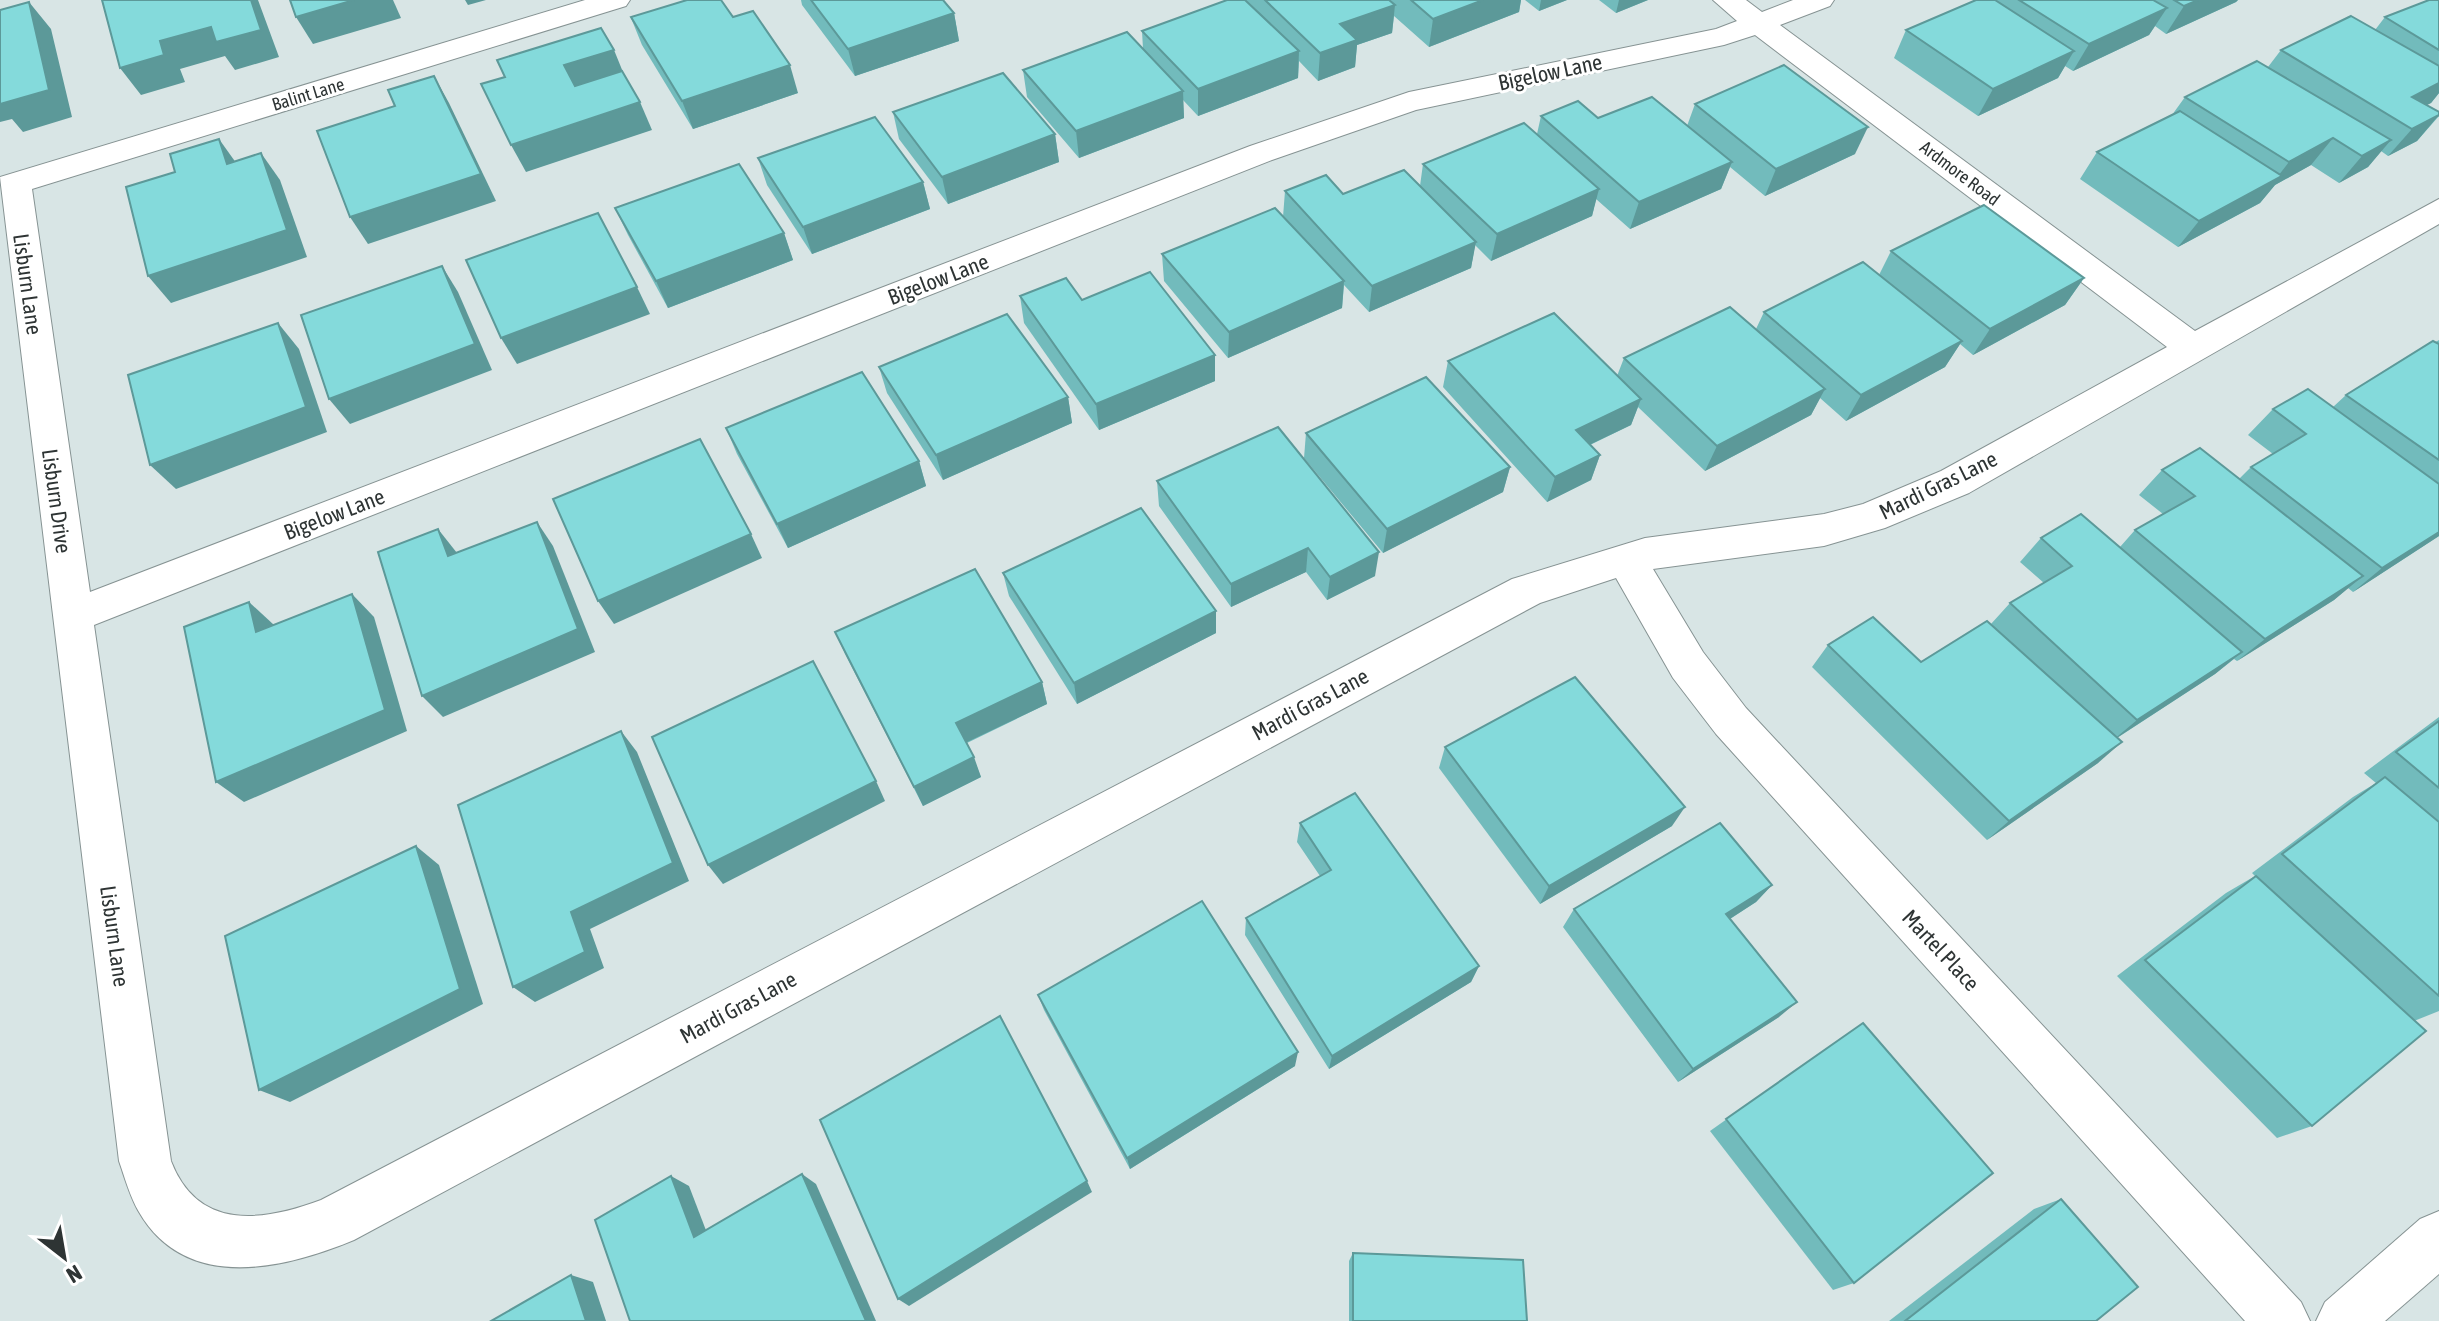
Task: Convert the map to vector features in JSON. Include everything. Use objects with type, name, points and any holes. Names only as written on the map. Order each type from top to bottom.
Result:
[{"type":"street","name":"Balint Lane","points":[[8,186],[616,0]]},
{"type":"street","name":"Ardmore Road","points":[[1727,0],[2192,347]]},
{"type":"street","name":"Bigelow Lane","points":[[73,616],[1261,153],[1409,102],[1724,36],[1820,0]]},
{"type":"street","name":"Lisburn Lane","points":[[8,186],[42,385]]},
{"type":"street","name":"Mardi Gras Lane","points":[[199,1234],[249,1244],[307,1233],[335,1221],[1488,610],[1546,584],[1626,559],[1824,530],[1908,503],[1955,482],[2439,210]]},
{"type":"street","name":"Lisburn Drive","points":[[42,385],[73,616]]},
{"type":"street","name":"Martel Place","points":[[1626,559],[1682,656],[1731,721],[2282,1321]]},
{"type":"street","name":"Lisburn Lane","points":[[73,616],[145,1161],[151,1185],[162,1205],[178,1222],[199,1234]]},
{"type":"street","points":[[2344,1321],[2439,1238]]},
{"type":"building","points":[[102,0],[251,0],[261,30],[216,42],[211,27],[160,41],[164,55],[120,68]]},
{"type":"building","points":[[290,0],[354,0],[296,17]]},
{"type":"building","points":[[687,0],[721,0],[733,17],[753,11],[790,65],[682,101],[631,17]]},
{"type":"building","points":[[811,0],[943,0],[954,13],[848,49]]},
{"type":"building","points":[[1227,0],[1245,0],[1299,51],[1198,89],[1142,31]]},
{"type":"building","points":[[1265,0],[1389,0],[1395,5],[1340,24],[1357,40],[1320,53]]},
{"type":"building","points":[[1411,0],[1483,0],[1433,19]]},
{"type":"building","points":[[1976,0],[1995,0],[2074,51],[1993,89],[1906,30]]},
{"type":"building","points":[[2019,0],[2153,0],[2167,8],[2089,44]]},
{"type":"building","points":[[2174,0],[2198,0],[2184,6]]},
{"type":"building","points":[[2429,0],[2439,0],[2439,50],[2385,17]]},
{"type":"building","points":[[29,2],[49,90],[0,104],[0,10]]},
{"type":"building","points":[[2351,16],[2439,66],[2439,83],[2412,97],[2439,112],[2439,115],[2412,129],[2281,50]]},
{"type":"building","points":[[601,28],[614,50],[564,65],[575,86],[622,71],[640,102],[511,145],[481,84],[505,77],[497,60]]},
{"type":"building","points":[[1127,32],[1183,91],[1076,131],[1023,70]]},
{"type":"building","points":[[2257,61],[2391,140],[2362,156],[2333,138],[2289,162],[2185,97]]},
{"type":"building","points":[[1784,65],[1868,127],[1776,169],[1695,104]]},
{"type":"building","points":[[1003,73],[1055,134],[942,177],[893,112]]},
{"type":"building","points":[[434,76],[481,174],[350,217],[317,131],[395,106],[388,90]]},
{"type":"building","points":[[1652,97],[1732,162],[1639,202],[1541,116],[1578,101],[1598,118]]},
{"type":"building","points":[[2180,111],[2282,176],[2199,221],[2097,152]]},
{"type":"building","points":[[875,117],[923,182],[803,227],[758,158]]},
{"type":"building","points":[[1524,123],[1599,189],[1497,234],[1423,164]]},
{"type":"building","points":[[219,139],[227,164],[261,153],[287,230],[148,276],[126,187],[175,172],[170,154]]},
{"type":"building","points":[[739,164],[784,233],[656,281],[615,208]]},
{"type":"building","points":[[1404,170],[1476,242],[1372,286],[1285,191],[1326,175],[1343,194]]},
{"type":"building","points":[[1984,205],[2084,278],[1990,329],[1891,251]]},
{"type":"building","points":[[1275,208],[1344,281],[1229,332],[1162,254]]},
{"type":"building","points":[[598,213],[637,287],[501,338],[466,260]]},
{"type":"building","points":[[1863,262],[1962,341],[1861,395],[1764,312]]},
{"type":"building","points":[[442,266],[475,344],[329,399],[301,315]]},
{"type":"building","points":[[1150,272],[1215,355],[1096,404],[1020,296],[1066,278],[1082,300]]},
{"type":"building","points":[[1730,307],[1825,389],[1717,446],[1624,358]]},
{"type":"building","points":[[1554,313],[1641,399],[1576,430],[1600,455],[1555,477],[1448,361]]},
{"type":"building","points":[[1007,314],[1068,397],[936,455],[879,367]]},
{"type":"building","points":[[278,323],[306,407],[150,465],[128,375]]},
{"type":"building","points":[[2433,341],[2439,344],[2439,460],[2346,395]]},
{"type":"building","points":[[862,372],[919,461],[777,524],[726,428]]},
{"type":"building","points":[[1426,377],[1510,467],[1387,529],[1306,433]]},
{"type":"building","points":[[2308,389],[2439,484],[2439,532],[2382,568],[2251,467],[2306,434],[2273,409]]},
{"type":"building","points":[[1278,427],[1379,552],[1330,577],[1308,548],[1231,584],[1157,481]]},
{"type":"building","points":[[700,439],[751,534],[598,601],[553,499]]},
{"type":"building","points":[[2200,448],[2363,576],[2265,639],[2135,530],[2195,496],[2162,470]]},
{"type":"building","points":[[1141,508],[1216,611],[1074,683],[1003,573]]},
{"type":"building","points":[[2081,514],[2242,652],[2137,720],[2010,603],[2072,566],[2041,538]]},
{"type":"building","points":[[537,522],[578,629],[422,696],[378,552],[438,529],[448,556]]},
{"type":"building","points":[[975,569],[1042,682],[956,723],[974,757],[914,787],[835,632]]},
{"type":"building","points":[[352,594],[385,710],[216,782],[184,627],[249,602],[256,632]]},
{"type":"building","points":[[1873,617],[1921,662],[1987,621],[2122,742],[2009,821],[1828,645]]},
{"type":"building","points":[[813,661],[876,781],[708,865],[652,737]]},
{"type":"building","points":[[1575,677],[1685,807],[1549,886],[1445,747]]},
{"type":"building","points":[[2439,721],[2439,788],[2396,752]]},
{"type":"building","points":[[621,731],[673,863],[571,912],[585,952],[513,987],[458,805]]},
{"type":"building","points":[[2385,777],[2439,822],[2439,996],[2282,854]]},
{"type":"building","points":[[1355,793],[1479,966],[1332,1056],[1246,918],[1331,870],[1300,823]]},
{"type":"building","points":[[1720,823],[1772,885],[1726,914],[1797,1002],[1693,1069],[1574,909]]},
{"type":"building","points":[[416,846],[460,989],[259,1090],[225,936]]},
{"type":"building","points":[[2256,876],[2426,1031],[2312,1126],[2145,960]]},
{"type":"building","points":[[1202,901],[1298,1052],[1127,1158],[1038,995]]},
{"type":"building","points":[[1000,1016],[1087,1181],[898,1299],[820,1120]]},
{"type":"building","points":[[1863,1023],[1993,1173],[1854,1283],[1726,1119]]},
{"type":"building","points":[[802,1174],[866,1321],[630,1321],[595,1220],[671,1176],[694,1237]]},
{"type":"building","points":[[2061,1199],[2138,1287],[2096,1321],[1905,1321]]},
{"type":"building","points":[[1353,1253],[1523,1260],[1527,1321],[1353,1321]]},
{"type":"building","points":[[571,1275],[586,1321],[491,1321]]}]
